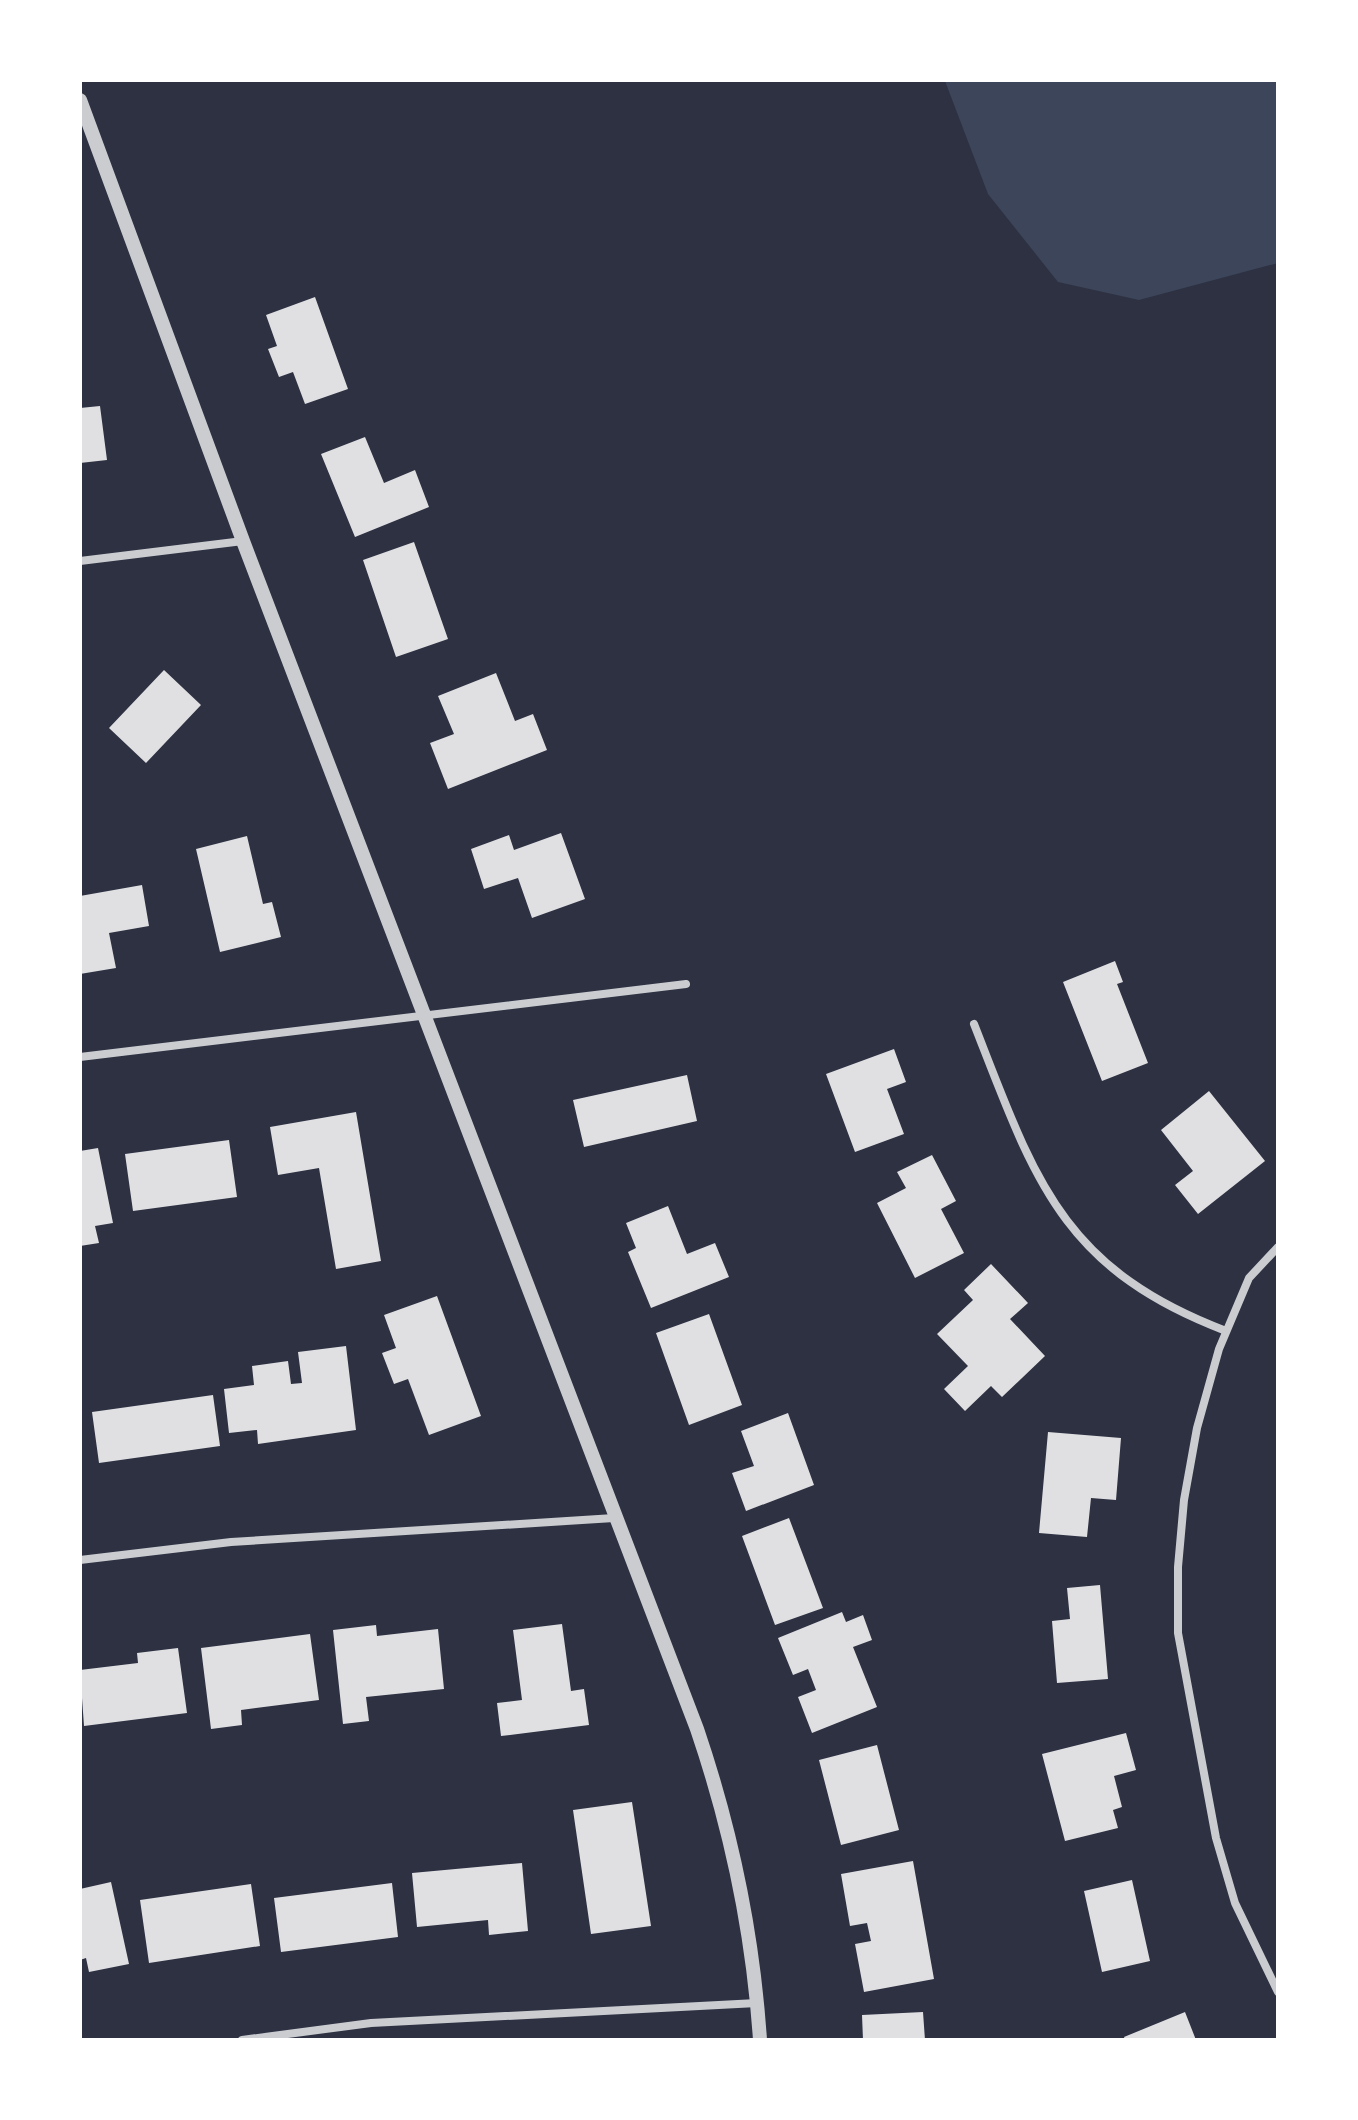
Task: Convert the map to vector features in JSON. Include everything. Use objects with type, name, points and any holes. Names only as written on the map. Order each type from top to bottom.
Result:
[{"type":"street","points":[[80,100],[243,541],[493,1188],[714,1780],[747,1927],[760,2040]]},
{"type":"street","points":[[80,561],[243,541]]},
{"type":"street","points":[[80,1057],[423,1013],[686,984]]},
{"type":"street","points":[[974,1024],[1032,1169],[1062,1217],[1096,1255],[1137,1289],[1181,1314],[1226,1331]]},
{"type":"street","points":[[1278,1247],[1249,1278],[1226,1331],[1197,1428],[1184,1500],[1178,1567],[1178,1633],[1216,1838],[1235,1903],[1278,1992]]},
{"type":"street","points":[[80,1560],[231,1542],[614,1518]]},
{"type":"street","points":[[242,2040],[371,2023],[757,2003]]},
{"type":"shaded area","points":[[1278,80],[1278,263],[1139,300],[1058,282],[988,194],[945,81]]},
{"type":"building","points":[[315,297],[348,389],[305,404],[293,372],[279,377],[268,349],[277,346],[266,315]]},
{"type":"building","points":[[100,406],[107,460],[80,463],[80,408]]},
{"type":"building","points":[[365,437],[384,483],[415,470],[429,507],[355,537],[321,454]]},
{"type":"building","points":[[414,542],[448,639],[396,657],[363,560]]},
{"type":"building","points":[[164,670],[201,705],[146,763],[109,728]]},
{"type":"building","points":[[496,673],[515,721],[533,714],[547,750],[448,789],[430,743],[454,734],[438,696]]},
{"type":"building","points":[[561,833],[585,899],[532,918],[518,878],[484,889],[471,849],[509,835],[514,850]]},
{"type":"building","points":[[247,836],[263,904],[272,902],[281,937],[220,952],[196,849]]},
{"type":"building","points":[[142,885],[149,926],[109,933],[116,968],[80,974],[80,896]]},
{"type":"building","points":[[1115,961],[1123,982],[1117,984],[1148,1063],[1102,1081],[1063,982]]},
{"type":"building","points":[[894,1049],[906,1082],[887,1089],[904,1134],[855,1152],[826,1074]]},
{"type":"building","points":[[687,1075],[697,1121],[584,1147],[573,1100]]},
{"type":"building","points":[[1209,1091],[1265,1161],[1198,1214],[1175,1185],[1193,1171],[1161,1130]]},
{"type":"building","points":[[356,1112],[381,1261],[336,1269],[319,1168],[278,1175],[270,1127]]},
{"type":"building","points":[[229,1140],[237,1197],[133,1211],[125,1154]]},
{"type":"building","points":[[98,1148],[113,1223],[95,1226],[99,1243],[80,1246],[80,1151]]},
{"type":"building","points":[[932,1155],[956,1201],[941,1209],[964,1253],[915,1278],[877,1203],[906,1188],[897,1172]]},
{"type":"building","points":[[668,1206],[687,1254],[715,1243],[729,1277],[651,1308],[628,1252],[636,1248],[626,1223]]},
{"type":"building","points":[[991,1264],[1028,1303],[1010,1319],[1045,1356],[1002,1397],[991,1386],[965,1411],[944,1389],[968,1366],[937,1334],[973,1300],[964,1290]]},
{"type":"building","points":[[437,1296],[481,1416],[429,1435],[408,1379],[394,1384],[382,1353],[396,1348],[384,1315]]},
{"type":"building","points":[[709,1314],[742,1405],[689,1425],[656,1333]]},
{"type":"building","points":[[346,1346],[356,1430],[258,1444],[257,1430],[229,1433],[224,1389],[254,1385],[252,1366],[288,1361],[291,1384],[302,1383],[298,1352]]},
{"type":"building","points":[[213,1395],[220,1446],[99,1463],[92,1412]]},
{"type":"building","points":[[788,1413],[814,1485],[746,1511],[732,1473],[754,1466],[741,1431]]},
{"type":"building","points":[[1048,1432],[1121,1438],[1116,1500],[1091,1498],[1087,1537],[1039,1533]]},
{"type":"building","points":[[789,1518],[823,1608],[775,1625],[742,1536]]},
{"type":"building","points":[[1100,1585],[1108,1679],[1057,1683],[1052,1621],[1070,1619],[1067,1588]]},
{"type":"building","points":[[842,1612],[846,1622],[863,1615],[872,1640],[853,1647],[877,1707],[812,1733],[798,1697],[816,1690],[808,1669],[793,1675],[778,1638]]},
{"type":"building","points":[[562,1624],[571,1691],[584,1689],[589,1725],[501,1736],[497,1703],[522,1700],[513,1630]]},
{"type":"building","points":[[376,1625],[377,1636],[438,1629],[444,1689],[366,1697],[369,1721],[343,1724],[333,1630]]},
{"type":"building","points":[[310,1634],[319,1700],[241,1710],[242,1725],[211,1729],[201,1648]]},
{"type":"building","points":[[178,1648],[187,1713],[84,1726],[80,1670],[138,1663],[137,1653]]},
{"type":"building","points":[[1126,1733],[1136,1770],[1114,1776],[1122,1807],[1113,1810],[1118,1828],[1065,1841],[1042,1754]]},
{"type":"building","points":[[877,1745],[899,1830],[841,1845],[819,1760]]},
{"type":"building","points":[[632,1802],[651,1926],[591,1934],[573,1810]]},
{"type":"building","points":[[913,1861],[934,1979],[864,1992],[855,1944],[871,1941],[867,1923],[850,1926],[841,1874]]},
{"type":"building","points":[[522,1863],[528,1931],[489,1935],[488,1920],[417,1927],[412,1873]]},
{"type":"building","points":[[1132,1880],[1150,1961],[1102,1972],[1084,1891]]},
{"type":"building","points":[[111,1882],[129,1964],[89,1972],[86,1958],[80,1960],[80,1889]]},
{"type":"building","points":[[392,1883],[398,1937],[281,1952],[274,1898]]},
{"type":"building","points":[[251,1884],[260,1946],[149,1963],[140,1900]]},
{"type":"building","points":[[923,2012],[925,2040],[863,2040],[862,2015]]},
{"type":"building","points":[[1185,2012],[1196,2040],[1125,2040],[1124,2037]]}]
